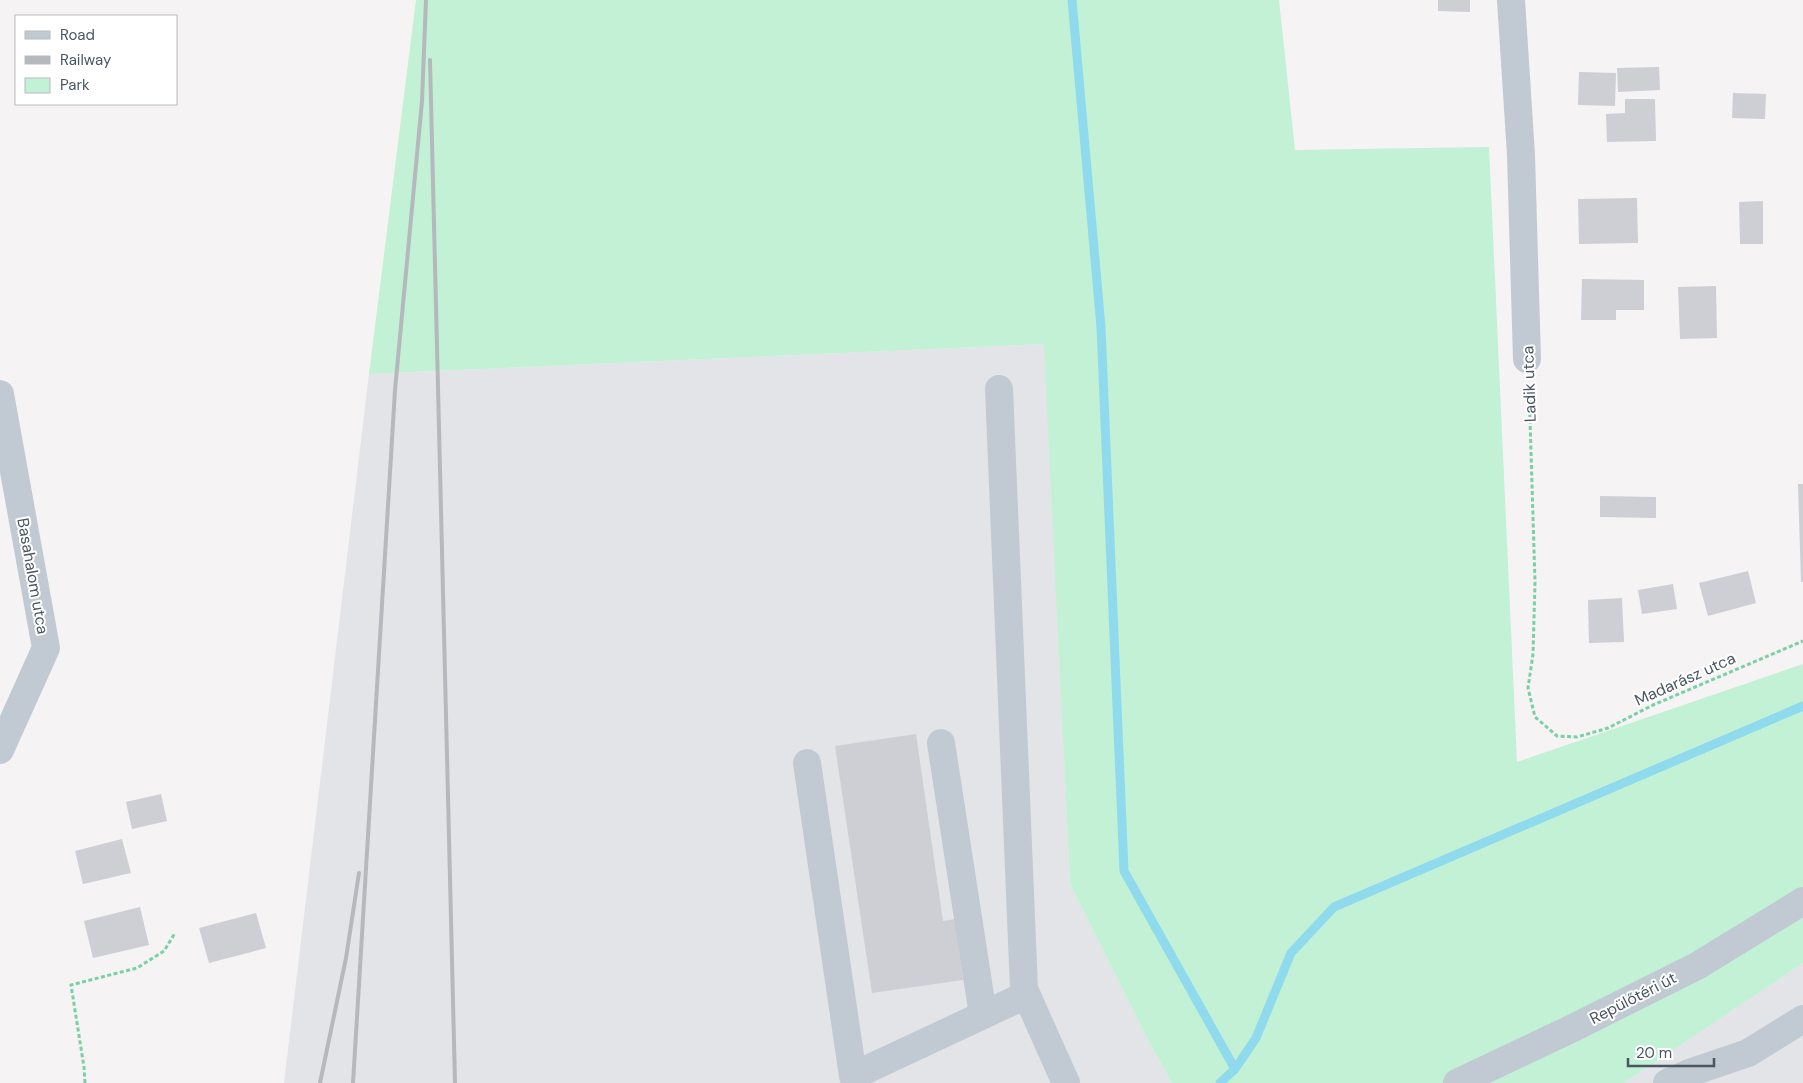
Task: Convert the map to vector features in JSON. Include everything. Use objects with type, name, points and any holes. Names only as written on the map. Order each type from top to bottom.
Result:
[{"type":"street","name":"Ladik utca","points":[[1511,0],[1521,155],[1528,359]]},
{"type":"street","points":[[999,389],[1024,989],[1064,1082]]},
{"type":"street","name":"Basahalom utca","points":[[0,394],[46,648],[0,750]]},
{"type":"street","points":[[941,743],[983,1015]]},
{"type":"street","points":[[806,763],[853,1076],[1026,995]]},
{"type":"street","name":"Repülőtéri út","points":[[1457,1083],[1697,966],[1803,901]]},
{"type":"street","points":[[1667,1083],[1689,1073],[1748,1053],[1803,1019]]},
{"type":"path","name":"Ladik utca","points":[[1528,359],[1535,582],[1533,654],[1528,688],[1534,717],[1557,736],[1577,737]]},
{"type":"path","name":"Madarász utca","points":[[1577,737],[1608,728],[1653,706],[1803,642]]},
{"type":"path","points":[[85,1083],[71,985],[137,968],[164,951],[175,933]]},
{"type":"shaded area","points":[[1045,344],[1070,884],[1149,1042],[1172,1083],[284,1083],[369,374]]},
{"type":"shaded area","points":[[1803,963],[1803,1083],[1624,1083]]},
{"type":"green space","points":[[416,0],[1279,0],[1295,150],[1489,147],[1517,762],[1803,664],[1803,963],[1624,1083],[1172,1083],[1149,1042],[1070,884],[1044,344],[369,374]]},
{"type":"building","points":[[1438,0],[1470,0],[1470,12],[1438,11]]},
{"type":"building","points":[[1659,67],[1660,90],[1618,92],[1617,68]]},
{"type":"building","points":[[1579,72],[1616,73],[1615,106],[1578,105]]},
{"type":"building","points":[[1733,93],[1766,94],[1765,119],[1732,118]]},
{"type":"building","points":[[1625,99],[1655,99],[1656,141],[1607,142],[1606,114],[1625,113]]},
{"type":"building","points":[[1637,198],[1638,243],[1579,244],[1578,199]]},
{"type":"building","points":[[1763,201],[1763,244],[1740,244],[1739,202]]},
{"type":"building","points":[[1582,279],[1644,280],[1644,310],[1616,310],[1616,320],[1581,320]]},
{"type":"building","points":[[1716,286],[1717,338],[1680,339],[1678,287]]},
{"type":"building","points":[[1798,484],[1803,484],[1803,582],[1801,582]]},
{"type":"building","points":[[1600,496],[1656,497],[1656,518],[1600,517]]},
{"type":"building","points":[[1748,571],[1756,603],[1708,616],[1699,583]]},
{"type":"building","points":[[1673,584],[1677,609],[1642,614],[1638,590]]},
{"type":"building","points":[[1622,598],[1624,642],[1589,643],[1588,600]]},
{"type":"building","points":[[916,734],[943,921],[955,919],[963,980],[872,993],[835,746]]},
{"type":"building","points":[[161,794],[167,821],[132,829],[126,802]]},
{"type":"building","points":[[122,839],[131,873],[83,884],[75,851]]},
{"type":"building","points":[[140,907],[149,945],[93,958],[84,921]]},
{"type":"building","points":[[256,913],[266,948],[209,963],[199,928]]},
{"type":"waterway","points":[[1072,0],[1101,327],[1124,871],[1235,1069],[1220,1083]]},
{"type":"waterway","points":[[1235,1069],[1256,1038],[1291,953],[1334,907],[1803,706]]},
{"type":"railway","points":[[353,1083],[395,390],[422,101],[426,0]]},
{"type":"railway","points":[[430,60],[455,1083]]},
{"type":"railway","points":[[320,1083],[346,958],[359,873]]}]
